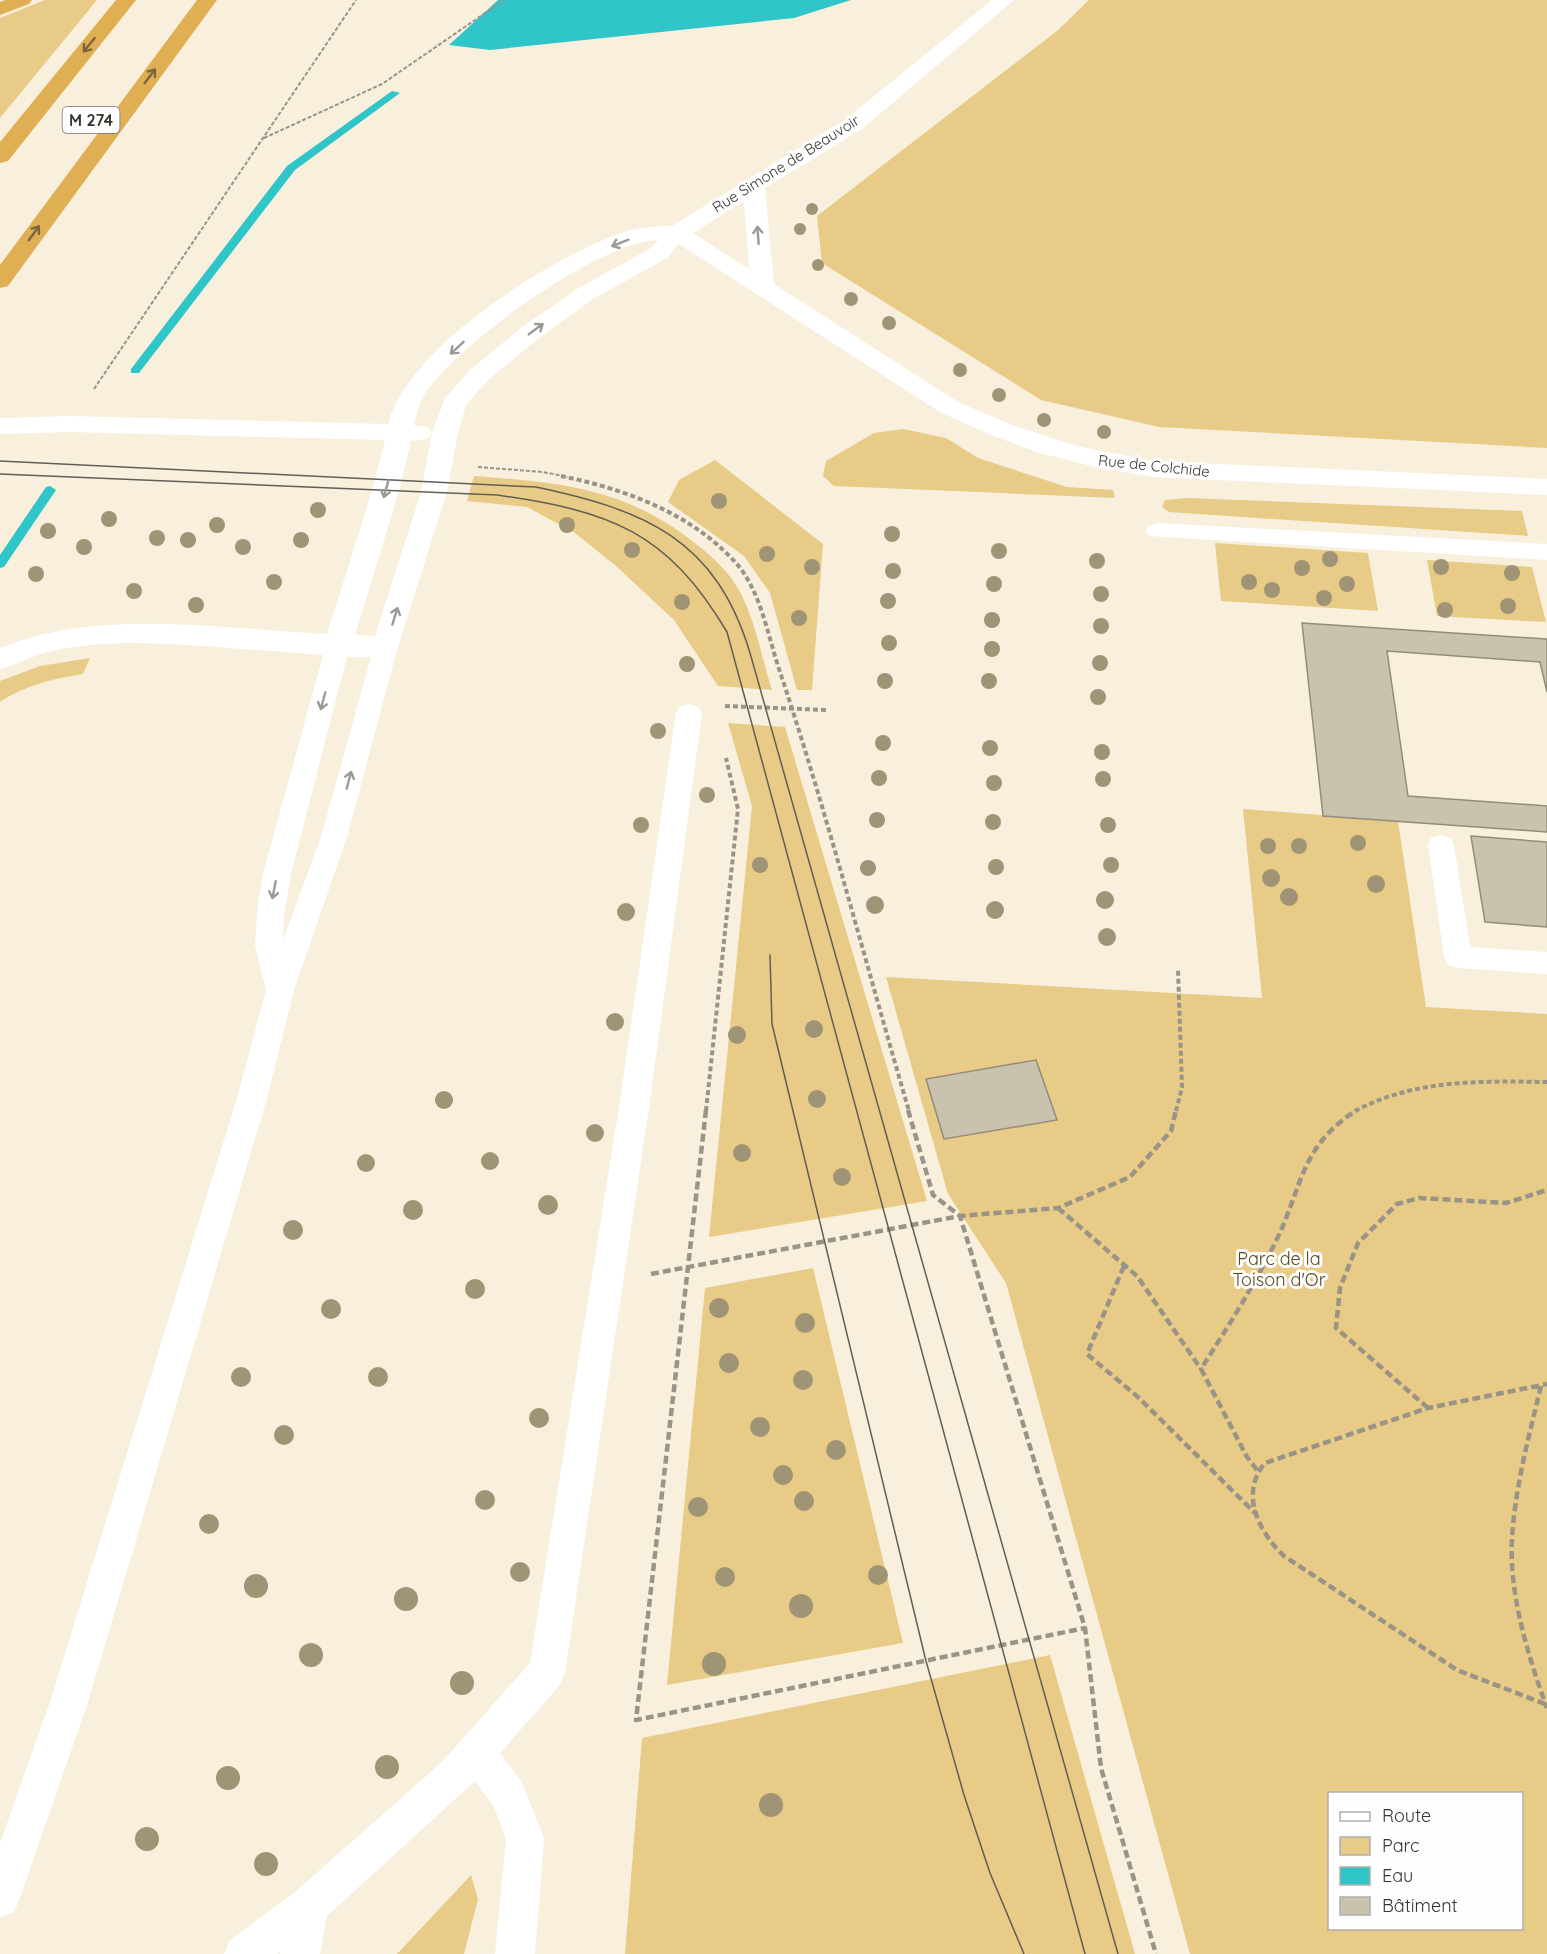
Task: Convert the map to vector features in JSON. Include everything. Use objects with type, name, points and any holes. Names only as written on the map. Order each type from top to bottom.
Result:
[{"type":"highway","points":[[0,9],[22,0]]},
{"type":"highway","name":"M 274","points":[[0,156],[126,0]]},
{"type":"highway","points":[[133,66],[184,0]]},
{"type":"highway","points":[[0,281],[207,0]]},
{"type":"street","name":"Rue Simone de Beauvoir","points":[[386,646],[440,465],[445,434],[454,404],[479,375],[530,333],[585,294],[659,253],[677,233],[854,124],[1004,0]]},
{"type":"street","points":[[754,184],[762,286]]},
{"type":"street","points":[[338,645],[386,490],[399,432],[413,392],[475,331],[524,294],[589,256],[636,236],[656,232],[677,233]]},
{"type":"street","name":"Rue de Colchide","points":[[677,233],[949,407],[991,428],[1040,447],[1098,461],[1154,469],[1547,487]]},
{"type":"street","points":[[0,426],[70,424],[445,434]]},
{"type":"street","points":[[0,659],[52,640],[117,633],[386,646]]},
{"type":"lane","points":[[1157,531],[1547,552]]},
{"type":"lane","points":[[280,990],[271,968],[267,943],[270,908],[338,645]]},
{"type":"lane","points":[[0,1898],[69,1702],[249,1110],[280,990],[334,837],[386,646]]},
{"type":"lane","points":[[244,1954],[309,1906],[455,1775],[547,1672],[635,1101],[689,713]]},
{"type":"lane","points":[[1441,845],[1458,957],[1547,963]]},
{"type":"lane","points":[[476,1752],[509,1795],[525,1839],[515,1954]]},
{"type":"lane","points":[[300,1954],[309,1906]]},
{"type":"path","points":[[70,424],[356,0]]},
{"type":"path","points":[[263,139],[382,84],[504,0]]},
{"type":"path","points":[[440,465],[543,472],[597,483],[647,500],[681,519],[737,564],[751,586],[792,708],[933,1195],[960,1216],[1085,1628],[1101,1768],[1156,1954]]},
{"type":"path","points":[[689,713],[723,706],[826,710]]},
{"type":"path","points":[[725,753],[738,809],[690,1266],[636,1720],[1085,1628]]},
{"type":"path","points":[[606,1283],[960,1216],[1058,1208],[1130,1177],[1171,1131],[1182,1087],[1178,970]]},
{"type":"path","points":[[1201,1369],[1255,1283],[1286,1221],[1307,1160],[1328,1132],[1370,1104],[1415,1086],[1453,1081],[1547,1082]]},
{"type":"path","points":[[1428,1408],[1336,1328],[1340,1288],[1358,1243],[1397,1204],[1419,1198],[1467,1203],[1506,1203],[1547,1190]]},
{"type":"path","points":[[1058,1208],[1137,1276],[1201,1369],[1247,1457],[1257,1470]]},
{"type":"path","points":[[1124,1266],[1087,1354],[1139,1398],[1256,1515]]},
{"type":"path","points":[[1544,1385],[1524,1457],[1512,1541],[1520,1613],[1546,1706],[1457,1670],[1284,1556],[1265,1537],[1256,1515],[1253,1483],[1257,1470],[1265,1463],[1428,1408],[1544,1385]]},
{"type":"green space","points":[[45,0],[97,0],[0,118],[0,18]]},
{"type":"green space","points":[[1089,0],[1547,0],[1547,448],[1159,427],[1041,400],[822,263],[817,216],[1057,31]]},
{"type":"green space","points":[[903,429],[946,438],[978,458],[1067,487],[1113,490],[1115,498],[834,486],[823,476],[826,461],[874,433]]},
{"type":"green space","points":[[715,460],[823,544],[812,690],[797,690],[770,593],[744,556],[668,502],[679,480]]},
{"type":"green space","points":[[474,476],[535,482],[591,491],[643,510],[670,525],[709,554],[737,587],[751,617],[772,690],[718,686],[674,620],[616,566],[575,533],[527,507],[467,501]]},
{"type":"green space","points":[[1189,498],[1522,511],[1528,536],[1169,512],[1162,507],[1165,500]]},
{"type":"green space","points":[[1215,543],[1368,553],[1378,611],[1221,601]]},
{"type":"green space","points":[[1427,560],[1532,567],[1546,622],[1437,616]]},
{"type":"green space","points":[[90,658],[83,674],[19,691],[0,702],[0,681],[40,666]]},
{"type":"green space","points":[[728,723],[785,727],[927,1201],[709,1237],[752,806]]},
{"type":"green space","name":"Parc de la Toison d'Or","points":[[1243,809],[1398,821],[1426,1007],[1547,1014],[1547,1954],[1190,1954],[1006,1283],[948,1194],[886,977],[1262,998]]},
{"type":"green space","points":[[813,1268],[903,1643],[667,1685],[705,1288]]},
{"type":"green space","points":[[1050,1655],[1135,1954],[625,1954],[642,1738]]},
{"type":"green space","points":[[471,1875],[478,1899],[464,1954],[397,1954]]},
{"type":"water","points":[[498,0],[851,0],[794,18],[490,50],[449,45]]},
{"type":"building","points":[[1302,623],[1547,639],[1547,692],[1540,662],[1387,651],[1408,796],[1547,806],[1547,832],[1323,816]]},
{"type":"building","points":[[1471,836],[1547,842],[1547,927],[1485,922]]},
{"type":"building","points":[[1036,1060],[1057,1120],[944,1139],[926,1079]]},
{"type":"waterway","points":[[135,371],[291,168],[395,93]]},
{"type":"waterway","points":[[0,564],[50,490]]},
{"type":"tram line","points":[[0,461],[536,487],[611,507],[643,520],[671,536],[696,556],[718,582],[736,614],[750,653],[1118,1954]]},
{"type":"tram line","points":[[0,474],[497,495],[537,501],[604,519],[632,532],[658,548],[682,570],[705,598],[727,632],[1085,1954]]},
{"type":"tram line","points":[[770,955],[772,1024],[926,1661],[964,1795],[990,1873],[1024,1954]]}]
